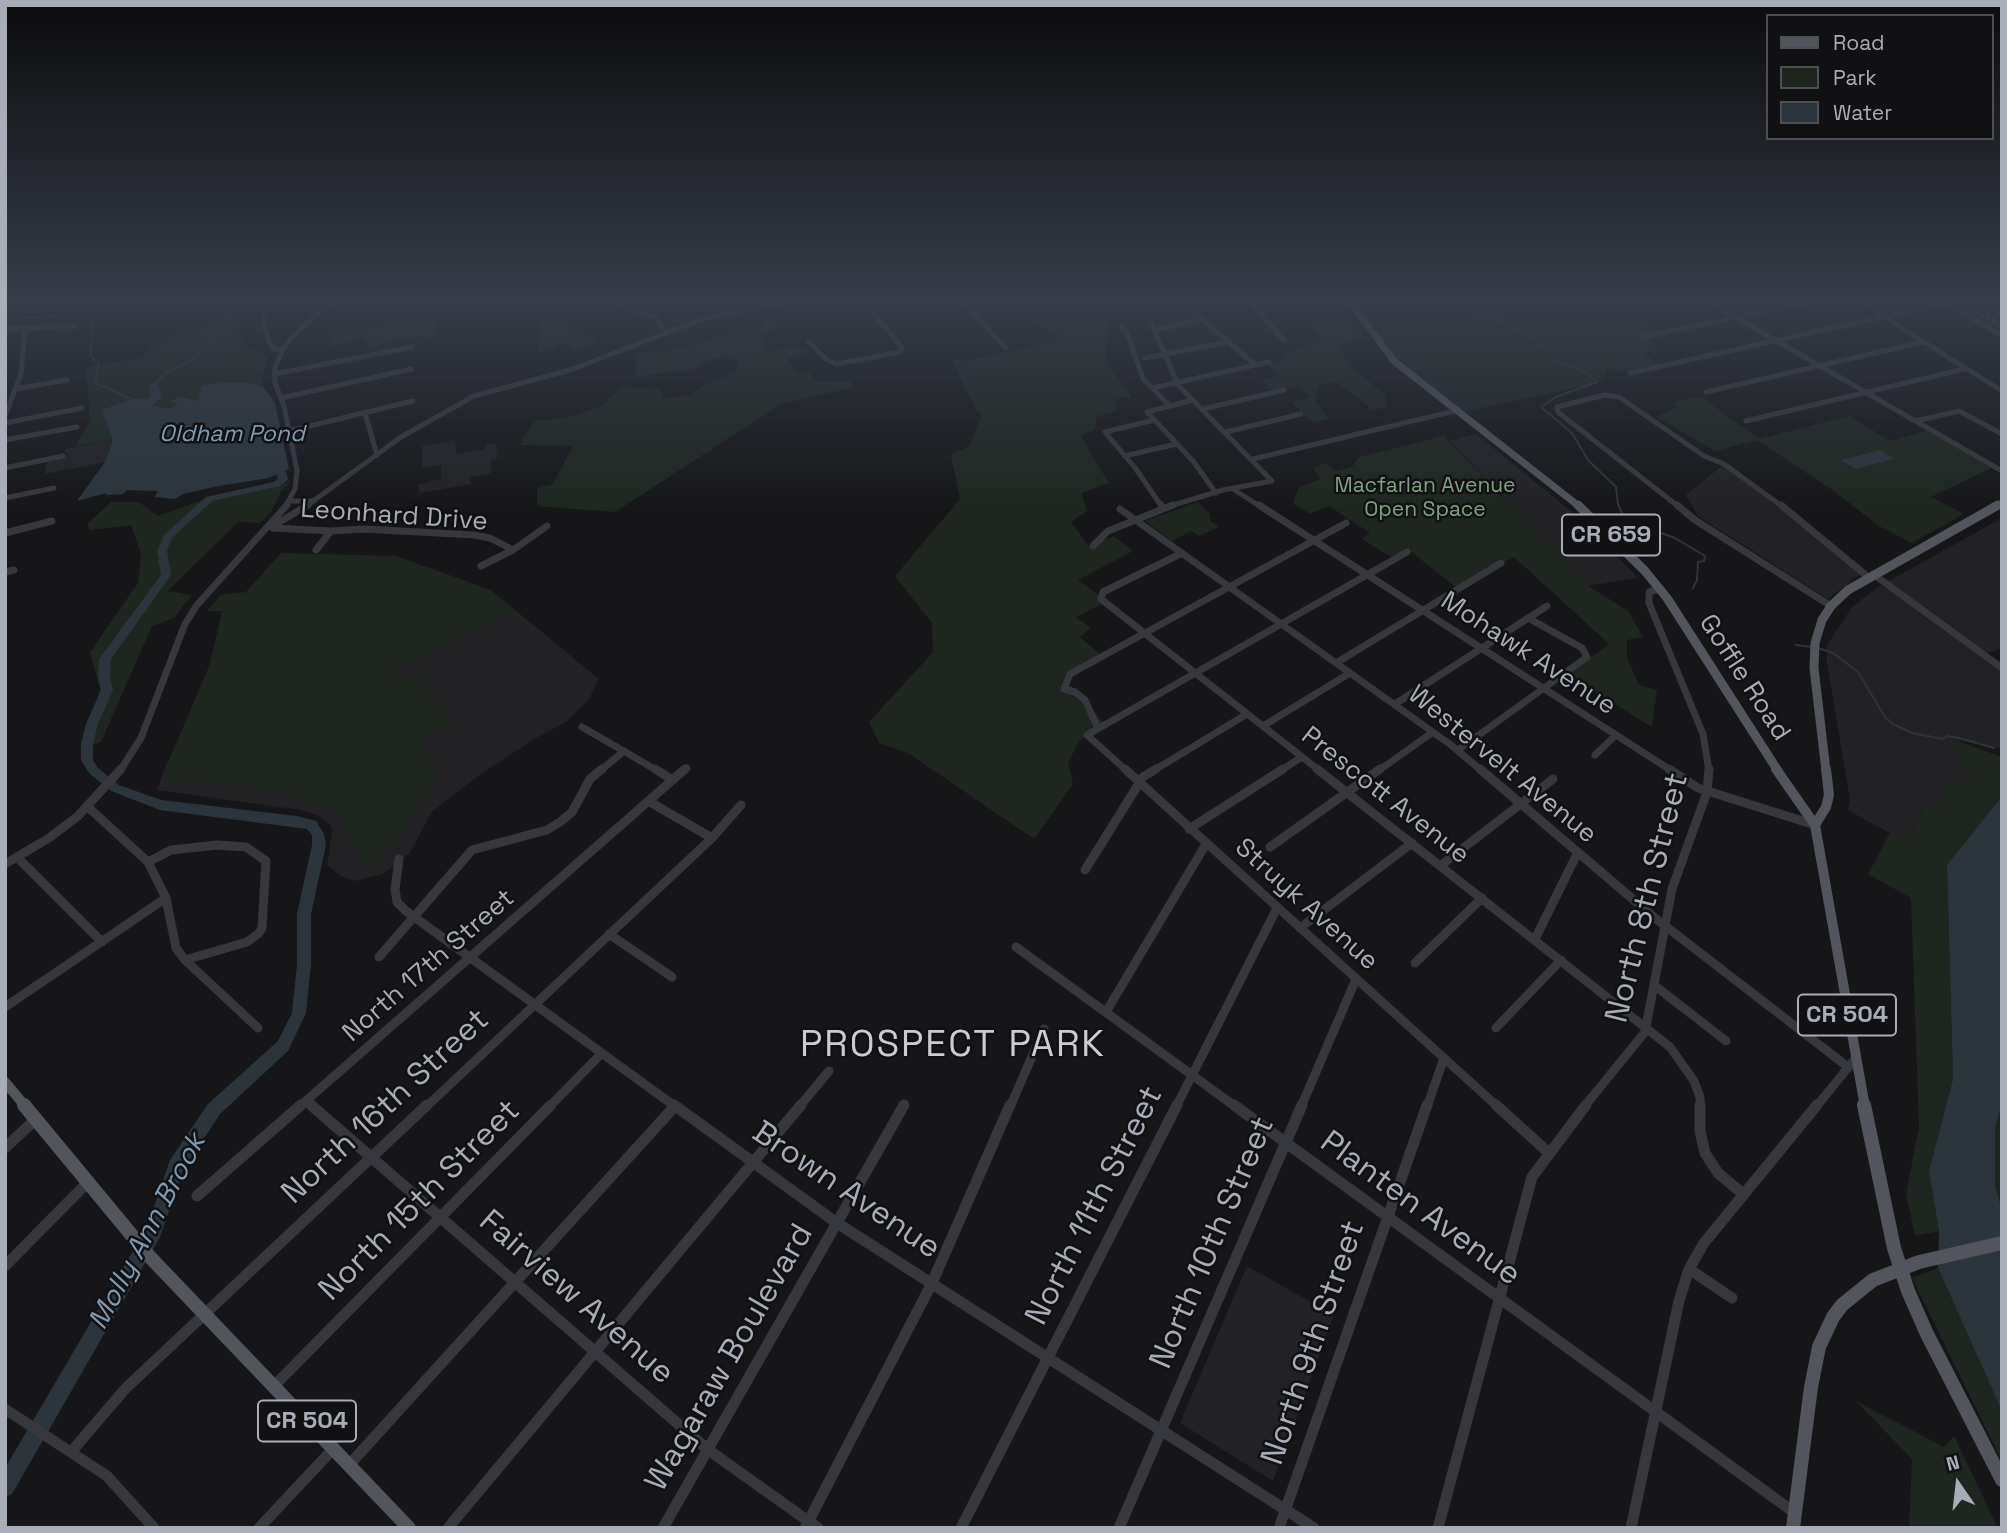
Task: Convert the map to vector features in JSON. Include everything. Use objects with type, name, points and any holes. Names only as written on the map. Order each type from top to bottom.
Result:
[{"type":"main road","name":"Goffle Road","points":[[1409,371],[1593,518],[1632,556],[1660,589],[1815,825],[1851,1063],[1900,1269]]},
{"type":"main road","points":[[1815,825],[1826,807],[1829,795],[1815,647],[1819,628],[1831,606],[1848,590],[1871,576],[2002,503]]},
{"type":"main road","name":"CR 504","points":[[5,1082],[149,1256],[409,1528]]},
{"type":"main road","points":[[1794,1521],[1811,1387],[1825,1332],[1838,1311],[1863,1287],[1900,1269],[2002,1243]]},
{"type":"main road","name":"CR 504","points":[[1900,1269],[1927,1334],[2002,1480]]},
{"type":"street","points":[[5,416],[22,371]]},
{"type":"street","points":[[5,864],[49,838],[89,807],[119,772],[141,738],[185,625],[197,605],[270,527],[290,501],[297,470],[275,371]]},
{"type":"street","points":[[274,374],[292,371]]},
{"type":"street","points":[[281,398],[404,371]]},
{"type":"street","points":[[270,527],[292,517],[436,416],[474,396],[567,371]]},
{"type":"street","points":[[1140,371],[1143,379],[1169,405]]},
{"type":"street","points":[[1093,546],[1108,531],[1163,509],[1216,493],[1270,482],[1270,477],[1193,400],[1171,371]]},
{"type":"street","points":[[1153,388],[1231,371]]},
{"type":"street","points":[[1630,373],[1641,371]]},
{"type":"street","points":[[1706,392],[1800,371]]},
{"type":"street","points":[[1828,371],[2002,471]]},
{"type":"street","points":[[1746,421],[1957,371]]},
{"type":"street","points":[[1967,371],[2001,389]]},
{"type":"street","points":[[15,389],[67,380]]},
{"type":"street","points":[[1203,409],[1284,390]]},
{"type":"street","points":[[1831,606],[1695,520],[1558,412],[1557,407],[1605,395],[1619,397],[1704,456],[1724,464],[1871,576],[2002,668]]},
{"type":"street","points":[[1193,400],[1147,411],[1216,493]]},
{"type":"street","points":[[289,431],[413,401]]},
{"type":"street","points":[[5,423],[82,408]]},
{"type":"street","points":[[1253,459],[1459,410]]},
{"type":"street","points":[[1915,421],[1959,411],[2002,434]]},
{"type":"street","points":[[365,413],[377,455]]},
{"type":"street","points":[[1226,432],[1301,414]]},
{"type":"street","points":[[1154,420],[1105,432],[1163,509]]},
{"type":"street","points":[[5,440],[77,427]]},
{"type":"street","points":[[1124,456],[1177,444]]},
{"type":"street","points":[[5,468],[63,456]]},
{"type":"street","points":[[5,498],[54,488]]},
{"type":"street","name":"Mohawk Avenue","points":[[1233,489],[1707,792],[1815,825]]},
{"type":"street","points":[[290,501],[314,501]]},
{"type":"street","name":"Westervelt Avenue","points":[[1120,509],[1458,750],[1663,925],[1851,1063]]},
{"type":"street","points":[[5,533],[52,521]]},
{"type":"street","points":[[1144,633],[1346,523]]},
{"type":"street","points":[[481,566],[513,550],[547,526]]},
{"type":"street","name":"Leonhard Drive","points":[[270,527],[474,535],[490,538],[513,550]]},
{"type":"street","points":[[316,550],[331,531]]},
{"type":"street","points":[[1098,727],[1407,552]]},
{"type":"street","name":"Prescott Avenue","points":[[1182,553],[1100,595],[1113,609],[1670,1047],[1695,1081],[1700,1097],[1700,1131],[1705,1153],[1718,1173],[1742,1194]]},
{"type":"street","points":[[1336,663],[1501,562]]},
{"type":"street","points":[[5,572],[14,570]]},
{"type":"street","name":"North 8th Street","points":[[1438,1528],[1532,1177],[1642,1038],[1654,985],[1663,925],[1677,870],[1707,792],[1709,766],[1703,734],[1649,603],[1649,592],[1660,589]]},
{"type":"street","points":[[1395,705],[1547,606]]},
{"type":"street","points":[[1458,750],[1587,657],[1586,651],[1528,618]]},
{"type":"street","name":"Struyk Avenue","points":[[1144,633],[1074,671],[1066,679],[1063,689],[1075,692],[1085,700],[1098,727],[1088,733],[1089,738],[1549,1153]]},
{"type":"street","points":[[1263,726],[1350,673]]},
{"type":"street","points":[[1085,870],[1143,778],[1247,714]]},
{"type":"street","points":[[582,727],[673,780]]},
{"type":"street","points":[[1270,847],[1433,732]]},
{"type":"street","points":[[1595,755],[1615,735]]},
{"type":"street","points":[[379,957],[476,848],[537,833],[561,822],[572,812],[590,779],[624,751]]},
{"type":"street","points":[[1189,829],[1302,757]]},
{"type":"street","name":"North 17th Street","points":[[197,1196],[687,768]]},
{"type":"street","points":[[1440,866],[1553,779]]},
{"type":"street","points":[[650,802],[712,838]]},
{"type":"street","name":"North 16th Street","points":[[71,1452],[126,1388],[712,838],[741,804]]},
{"type":"street","points":[[89,807],[148,862],[166,898],[176,948],[185,960],[258,1028]]},
{"type":"street","points":[[1106,1012],[1206,844]]},
{"type":"street","points":[[1300,928],[1412,844]]},
{"type":"street","points":[[148,862],[171,850],[218,845],[246,847],[265,861],[262,928],[259,933],[247,942],[185,960]]},
{"type":"street","points":[[1535,939],[1578,852]]},
{"type":"street","points":[[17,857],[102,942]]},
{"type":"street","name":"Brown Avenue","points":[[399,859],[395,889],[397,902],[414,917],[837,1223],[1314,1528]]},
{"type":"street","points":[[5,1006],[166,898]]},
{"type":"street","points":[[1415,963],[1482,898]]},
{"type":"street","name":"North 11th Street","points":[[961,1528],[1277,908]]},
{"type":"street","points":[[609,934],[672,977]]},
{"type":"street","name":"Planten Avenue","points":[[1016,947],[1655,1413],[1794,1521]]},
{"type":"street","points":[[1496,1028],[1561,960]]},
{"type":"street","name":"North 10th Street","points":[[1119,1528],[1356,979]]},
{"type":"street","points":[[1654,985],[1726,1041]]},
{"type":"street","points":[[810,1525],[932,1283],[1044,1029]]},
{"type":"street","name":"North 15th Street","points":[[274,1386],[602,1054]]},
{"type":"street","name":"North 9th Street","points":[[1279,1528],[1444,1058]]},
{"type":"street","points":[[1631,1528],[1689,1269],[1704,1242],[1851,1063]]},
{"type":"street","points":[[448,1528],[829,1071]]},
{"type":"street","name":"Fairview Avenue","points":[[306,1101],[707,1449],[810,1525]]},
{"type":"street","name":"Wagaraw Boulevard","points":[[663,1528],[904,1105]]},
{"type":"street","points":[[349,1465],[675,1106]]},
{"type":"street","points":[[5,1148],[36,1119]]},
{"type":"street","points":[[5,1266],[89,1181]]},
{"type":"street","points":[[1689,1269],[1732,1298]]},
{"type":"street","points":[[5,1409],[120,1487],[154,1528]]},
{"type":"street","points":[[259,1528],[333,1449]]},
{"type":"shaded area","points":[[1476,434],[1578,517],[1638,578],[1587,586],[1450,441]]},
{"type":"shaded area","points":[[113,440],[105,462],[45,474],[47,460],[67,456],[64,449]]},
{"type":"shaded area","points":[[455,440],[456,454],[485,449],[485,445],[496,443],[497,459],[491,460],[491,473],[471,477],[471,484],[419,493],[419,484],[441,479],[441,465],[422,468],[422,446]]},
{"type":"shaded area","points":[[1723,465],[1861,574],[1828,599],[1698,516],[1686,495]]},
{"type":"shaded area","points":[[2002,518],[2002,649],[1979,655],[2002,672],[2002,749],[1953,739],[1972,779],[1940,810],[1925,807],[1906,842],[1848,810],[1850,799],[1827,663],[1827,645],[1852,607],[1878,587]]},
{"type":"shaded area","points":[[491,590],[599,679],[588,701],[566,722],[475,778],[432,812],[409,854],[383,874],[355,881],[341,876],[327,865],[331,826],[317,815],[301,810],[157,790],[167,762]]},
{"type":"shaded area","points":[[1247,1266],[1334,1315],[1273,1481],[1180,1423]]},
{"type":"green space","points":[[86,371],[264,371],[264,388],[252,383],[198,401],[180,398],[170,402],[179,405],[169,408],[151,406],[150,398],[132,399],[113,440],[75,446],[90,421]]},
{"type":"green space","points":[[636,371],[685,371],[636,377]]},
{"type":"green space","points":[[796,371],[798,373],[812,373],[813,381],[850,381],[855,387],[781,404],[615,512],[537,506],[537,488],[552,485],[573,446],[519,445],[534,421],[569,417],[600,407],[621,387],[660,389],[663,399],[692,395],[700,387],[737,372]]},
{"type":"green space","points":[[956,371],[1112,371],[1132,397],[1116,399],[1117,411],[1096,417],[1095,430],[1080,435],[1109,483],[1081,493],[1087,511],[1071,522],[1089,546],[1114,536],[1133,551],[1078,580],[1107,601],[1076,617],[1091,628],[1080,637],[1102,656],[1066,681],[1104,723],[1079,741],[1068,763],[1073,784],[1034,839],[908,753],[879,743],[869,722],[933,652],[932,623],[895,576],[960,499],[951,455],[969,446],[982,415],[975,408]]},
{"type":"green space","points":[[1274,371],[1356,371],[1384,394],[1388,406],[1373,410],[1337,382],[1318,385],[1315,401],[1329,419],[1313,423],[1292,402],[1310,397],[1300,385],[1273,391],[1262,380],[1279,376]]},
{"type":"green space","points":[[1412,371],[1607,371],[1602,382],[1464,412]]},
{"type":"green space","points":[[1700,396],[1759,439],[1849,416],[1890,441],[1927,431],[1991,468],[1931,497],[1964,514],[1912,543],[1879,526],[1831,489],[1757,440],[1715,451],[1656,417],[1678,407],[1673,403]]},
{"type":"green space","name":"Macfarlan Avenue Open Space","points":[[1444,436],[1587,585],[1628,611],[1643,637],[1627,640],[1627,658],[1639,685],[1657,690],[1652,727],[1567,675],[1609,644],[1514,557],[1458,589],[1410,551],[1394,559],[1362,539],[1370,533],[1329,506],[1310,514],[1293,503],[1299,487],[1321,479],[1313,468],[1326,463],[1337,471],[1352,467],[1359,457]]},
{"type":"green space","points":[[291,482],[281,491],[271,512],[260,523],[238,522],[168,591],[192,595],[174,618],[152,626],[101,742],[83,749],[100,689],[90,652],[138,583],[141,554],[131,525],[90,530],[87,524],[111,502],[139,502],[158,516],[216,495]]},
{"type":"green space","points":[[1198,502],[1210,514],[1210,521],[1219,527],[1199,536],[1191,531],[1172,541],[1145,521]]},
{"type":"green space","points":[[281,553],[396,556],[491,590],[515,613],[449,640],[451,645],[391,669],[398,681],[417,673],[451,725],[425,737],[427,740],[423,742],[438,776],[389,850],[372,865],[362,864],[347,827],[333,811],[301,801],[298,794],[188,780],[183,785],[172,782],[163,774],[210,664],[222,611],[207,611],[220,595],[246,592]]},
{"type":"green space","points":[[1953,739],[2002,757],[2002,796],[1947,865],[1953,1079],[1929,1171],[1939,1231],[1915,1236],[1906,1194],[1919,1127],[1911,898],[1868,874],[1890,833],[1906,842],[1925,807],[1940,810],[1948,786],[1972,779]]},
{"type":"green space","points":[[2002,1103],[2002,1210],[1995,1185],[1995,1129]]},
{"type":"green space","points":[[1938,1268],[2002,1411],[2002,1461],[1912,1278]]},
{"type":"green space","points":[[1856,1401],[1944,1447],[1954,1436],[1998,1528],[1909,1528],[1912,1459]]},
{"type":"water","name":"Oldham Pond","points":[[157,381],[162,397],[152,406],[169,408],[178,405],[169,401],[180,397],[198,401],[202,386],[252,383],[264,388],[275,403],[289,469],[268,478],[213,487],[183,494],[175,499],[154,497],[158,491],[127,490],[123,494],[106,493],[77,501],[105,462],[113,440],[102,410],[132,399],[150,398],[150,385]]},
{"type":"water","points":[[1880,450],[1894,459],[1855,469],[1841,460]]},
{"type":"water","points":[[2002,796],[2002,1103],[1995,1129],[1995,1185],[2002,1210],[2002,1411],[1938,1268],[1939,1231],[1929,1171],[1953,1079],[1947,865]]},
{"type":"waterway","points":[[98,371],[95,383],[132,399]]},
{"type":"waterway","name":"Molly Ann Brook","points":[[157,381],[171,371]]},
{"type":"waterway","points":[[1583,371],[1597,382],[1556,397],[1541,407],[1572,433],[1588,460],[1616,487],[1618,504],[1625,520],[1675,538],[1705,556],[1704,561],[1698,562],[1697,580],[1693,588]]},
{"type":"waterway","name":"Molly Ann Brook","points":[[5,1487],[154,1231],[176,1166],[214,1109],[283,1046],[299,1013],[304,964],[304,914],[319,845],[318,834],[311,825],[297,821],[160,805],[115,788],[93,770],[87,760],[87,744],[92,724],[107,690],[104,677],[105,659],[166,575],[162,551],[168,537],[209,499],[277,484],[283,480],[281,472]]},
{"type":"waterway","points":[[1796,645],[1812,647]]},
{"type":"waterway","points":[[1818,648],[1833,653],[1858,672],[1885,717],[1893,724],[1912,733],[1943,739],[1947,736],[1959,738],[1994,748]]},
{"type":"district","name":"PROSPECT PARK","points":[[953,1046]]}]
